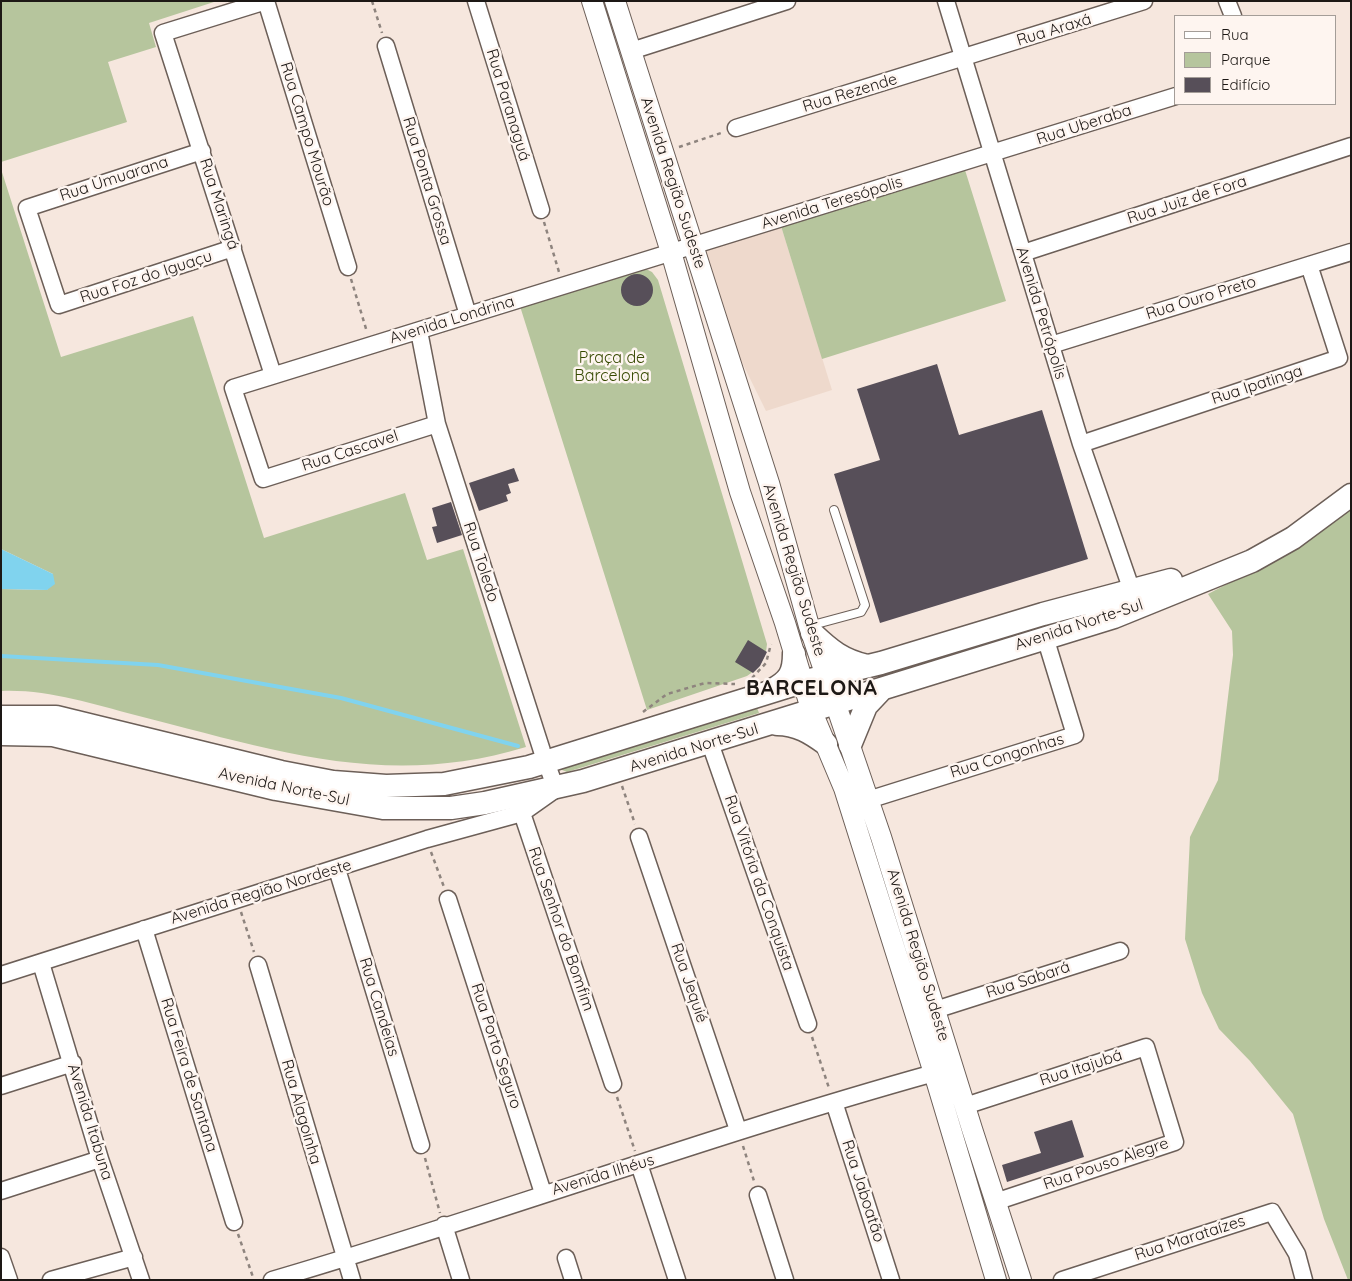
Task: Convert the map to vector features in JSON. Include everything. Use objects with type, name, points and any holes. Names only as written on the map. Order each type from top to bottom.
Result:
[{"type":"main road","name":"Avenida Norte-Sul","points":[[1,718],[56,717],[290,774],[360,785],[444,784],[501,774],[545,762],[758,687],[826,677],[1182,576],[1221,562],[1291,526],[1351,481]]},
{"type":"main road","name":"Avenida Norte-Sul","points":[[1,734],[53,735],[276,789],[383,808],[451,808],[556,789],[812,712],[882,688],[1114,617],[1252,561],[1293,538],[1351,495]]},
{"type":"main road","points":[[811,629],[830,650],[848,662],[868,666]]},
{"type":"main road","points":[[758,687],[784,684],[791,676],[794,654]]},
{"type":"main road","points":[[850,745],[866,706],[882,688]]},
{"type":"main road","points":[[771,724],[788,724],[808,731],[826,744]]},
{"type":"street","name":"Rua Maringá","points":[[266,1],[163,33],[273,376]]},
{"type":"street","name":"Rua Campo Mourão","points":[[266,1],[348,267]]},
{"type":"street","name":"Rua Paranaguá","points":[[476,1],[540,210]]},
{"type":"street","name":"Avenida Região Sudeste","points":[[592,1],[671,252],[740,492],[812,712],[844,788],[934,1073],[996,1280]]},
{"type":"street","name":"Avenida Região Sudeste","points":[[615,1],[769,483],[826,677],[868,800],[995,1202],[1022,1280]]},
{"type":"street","points":[[632,51],[787,1]]},
{"type":"street","name":"Avenida Petrópolis","points":[[946,1],[1081,444],[1132,591]]},
{"type":"street","name":"Rua Araxá","points":[[963,58],[1144,1]]},
{"type":"street","points":[[1227,1],[1233,15]]},
{"type":"street","name":"Rua Ponta Grossa","points":[[386,46],[468,315]]},
{"type":"street","name":"Rua Rezende","points":[[736,128],[963,58]]},
{"type":"street","name":"Rua Uberaba","points":[[993,154],[1174,97]]},
{"type":"street","name":"Rua Juiz de Fora","points":[[1023,253],[1351,146]]},
{"type":"street","name":"Rua Umuarana","points":[[58,305],[27,208],[202,151]]},
{"type":"street","name":"Avenida Teresópolis","points":[[671,252],[993,154]]},
{"type":"street","name":"Rua Foz do Iguaçu","points":[[58,305],[233,248]]},
{"type":"street","name":"Avenida Londrina","points":[[263,479],[233,388],[671,252]]},
{"type":"street","name":"Rua Ouro Preto","points":[[1051,345],[1351,252]]},
{"type":"street","name":"Rua Ipatinga","points":[[1081,444],[1339,358],[1309,265]]},
{"type":"street","name":"Rua Toledo","points":[[419,331],[437,424],[545,762],[556,789]]},
{"type":"street","name":"Rua Cascavel","points":[[263,479],[437,424]]},
{"type":"street","points":[[740,492],[746,488],[769,483]]},
{"type":"street","points":[[754,536],[761,539],[768,537],[781,527]]},
{"type":"street","points":[[1114,617],[1127,606],[1133,596],[1132,591]]},
{"type":"street","name":"Rua Congonhas","points":[[868,800],[1076,735],[1045,637]]},
{"type":"street","name":"Rua Vitória da Conquista","points":[[710,743],[808,1024]]},
{"type":"street","points":[[522,813],[556,789]]},
{"type":"street","name":"Avenida Região Nordeste","points":[[1,975],[237,898],[337,869],[427,839],[522,813]]},
{"type":"street","name":"Rua Senhor do Bomfim","points":[[522,813],[613,1084]]},
{"type":"street","name":"Rua Jequié","points":[[639,837],[738,1130]]},
{"type":"street","name":"Rua Candeias","points":[[337,869],[421,1144]]},
{"type":"street","name":"Rua Porto Seguro","points":[[448,899],[543,1193]]},
{"type":"street","name":"Rua Feira de Santana","points":[[144,929],[234,1222]]},
{"type":"street","name":"Rua Sabará","points":[[935,1010],[1120,951]]},
{"type":"street","name":"Avenida Itabuna","points":[[41,963],[73,1064],[100,1159],[142,1280]]},
{"type":"street","name":"Rua Alagoinha","points":[[258,964],[344,1259],[352,1280]]},
{"type":"street","name":"Rua Itajubá","points":[[965,1106],[1146,1047],[1160,1098]]},
{"type":"street","points":[[1,1086],[73,1064]]},
{"type":"street","name":"Avenida Ilhéus","points":[[272,1280],[344,1259],[543,1193],[640,1164],[738,1130],[934,1073]]},
{"type":"street","name":"Rua Pouso Alegre","points":[[995,1202],[1175,1142],[1160,1098]]},
{"type":"street","name":"Rua Jaboatão","points":[[834,1102],[891,1280]]},
{"type":"street","points":[[1,1191],[100,1159]]},
{"type":"street","points":[[640,1164],[677,1280]]},
{"type":"street","points":[[758,1195],[785,1280]]},
{"type":"street","name":"Rua Marataízes","points":[[1062,1280],[1272,1212],[1297,1254],[1304,1280]]},
{"type":"street","points":[[444,1225],[462,1280]]},
{"type":"street","points":[[1,1257],[8,1280]]},
{"type":"street","points":[[51,1280],[134,1257]]},
{"type":"street","points":[[566,1258],[573,1280]]},
{"type":"lane","points":[[811,629],[861,612],[865,605],[834,510]]},
{"type":"path","points":[[372,1],[386,46]]},
{"type":"path","points":[[664,152],[736,128]]},
{"type":"path","points":[[540,210],[563,286]]},
{"type":"path","points":[[348,267],[371,345]]},
{"type":"path","points":[[758,687],[771,644]]},
{"type":"path","points":[[638,716],[659,699],[683,689],[711,682],[743,682]]},
{"type":"path","points":[[617,770],[639,837]]},
{"type":"path","points":[[427,839],[448,899]]},
{"type":"path","points":[[237,898],[258,964]]},
{"type":"path","points":[[808,1024],[834,1102]]},
{"type":"path","points":[[613,1084],[640,1164]]},
{"type":"path","points":[[738,1130],[758,1195]]},
{"type":"path","points":[[421,1144],[444,1225]]},
{"type":"path","points":[[234,1222],[254,1280]]},
{"type":"shaded area","points":[[781,226],[832,390],[766,411],[730,338],[702,251]]},
{"type":"green space","points":[[1,1],[217,1],[149,23],[156,47],[108,62],[127,122],[1,162]]},
{"type":"green space","points":[[1,169],[61,357],[193,316],[264,538],[405,493],[427,560],[463,549],[526,747],[474,759],[425,765],[376,765],[329,760],[234,740],[69,698],[35,692],[1,691],[1,589],[47,590],[53,574],[1,549]]},
{"type":"green space","points":[[965,170],[1006,301],[822,359],[781,226]]},
{"type":"green space","name":"Praça de Barcelona","points":[[642,267],[652,272],[658,280],[767,644],[761,663],[747,676],[647,710],[519,303]]},
{"type":"green space","points":[[1351,506],[1351,1280],[1348,1280],[1324,1219],[1293,1114],[1250,1061],[1219,1029],[1202,993],[1185,939],[1190,837],[1218,780],[1233,655],[1232,631],[1208,594],[1300,546]]},
{"type":"green space","points":[[756,705],[759,713],[567,772],[562,770],[561,767]]},
{"type":"water","points":[[1,549],[53,574],[55,584],[47,590],[1,589]]},
{"type":"building","points":[[637,274],[648,279],[653,290],[648,301],[637,306],[626,301],[621,290],[626,279]]},
{"type":"building","points":[[937,364],[959,435],[1042,410],[1088,559],[880,623],[834,474],[880,460],[857,389]]},
{"type":"building","points":[[514,468],[519,481],[508,484],[511,493],[506,495],[508,501],[479,511],[469,483]]},
{"type":"building","points":[[451,502],[462,535],[437,543],[432,527],[437,526],[432,508]]},
{"type":"building","points":[[748,640],[767,652],[760,666],[753,673],[735,662]]},
{"type":"building","points":[[1072,1120],[1084,1157],[1007,1182],[1002,1165],[1041,1153],[1034,1132]]},
{"type":"waterway","points":[[1,656],[158,665],[341,698],[518,746]]},
{"type":"district","name":"BARCELONA","points":[[812,689]]}]
